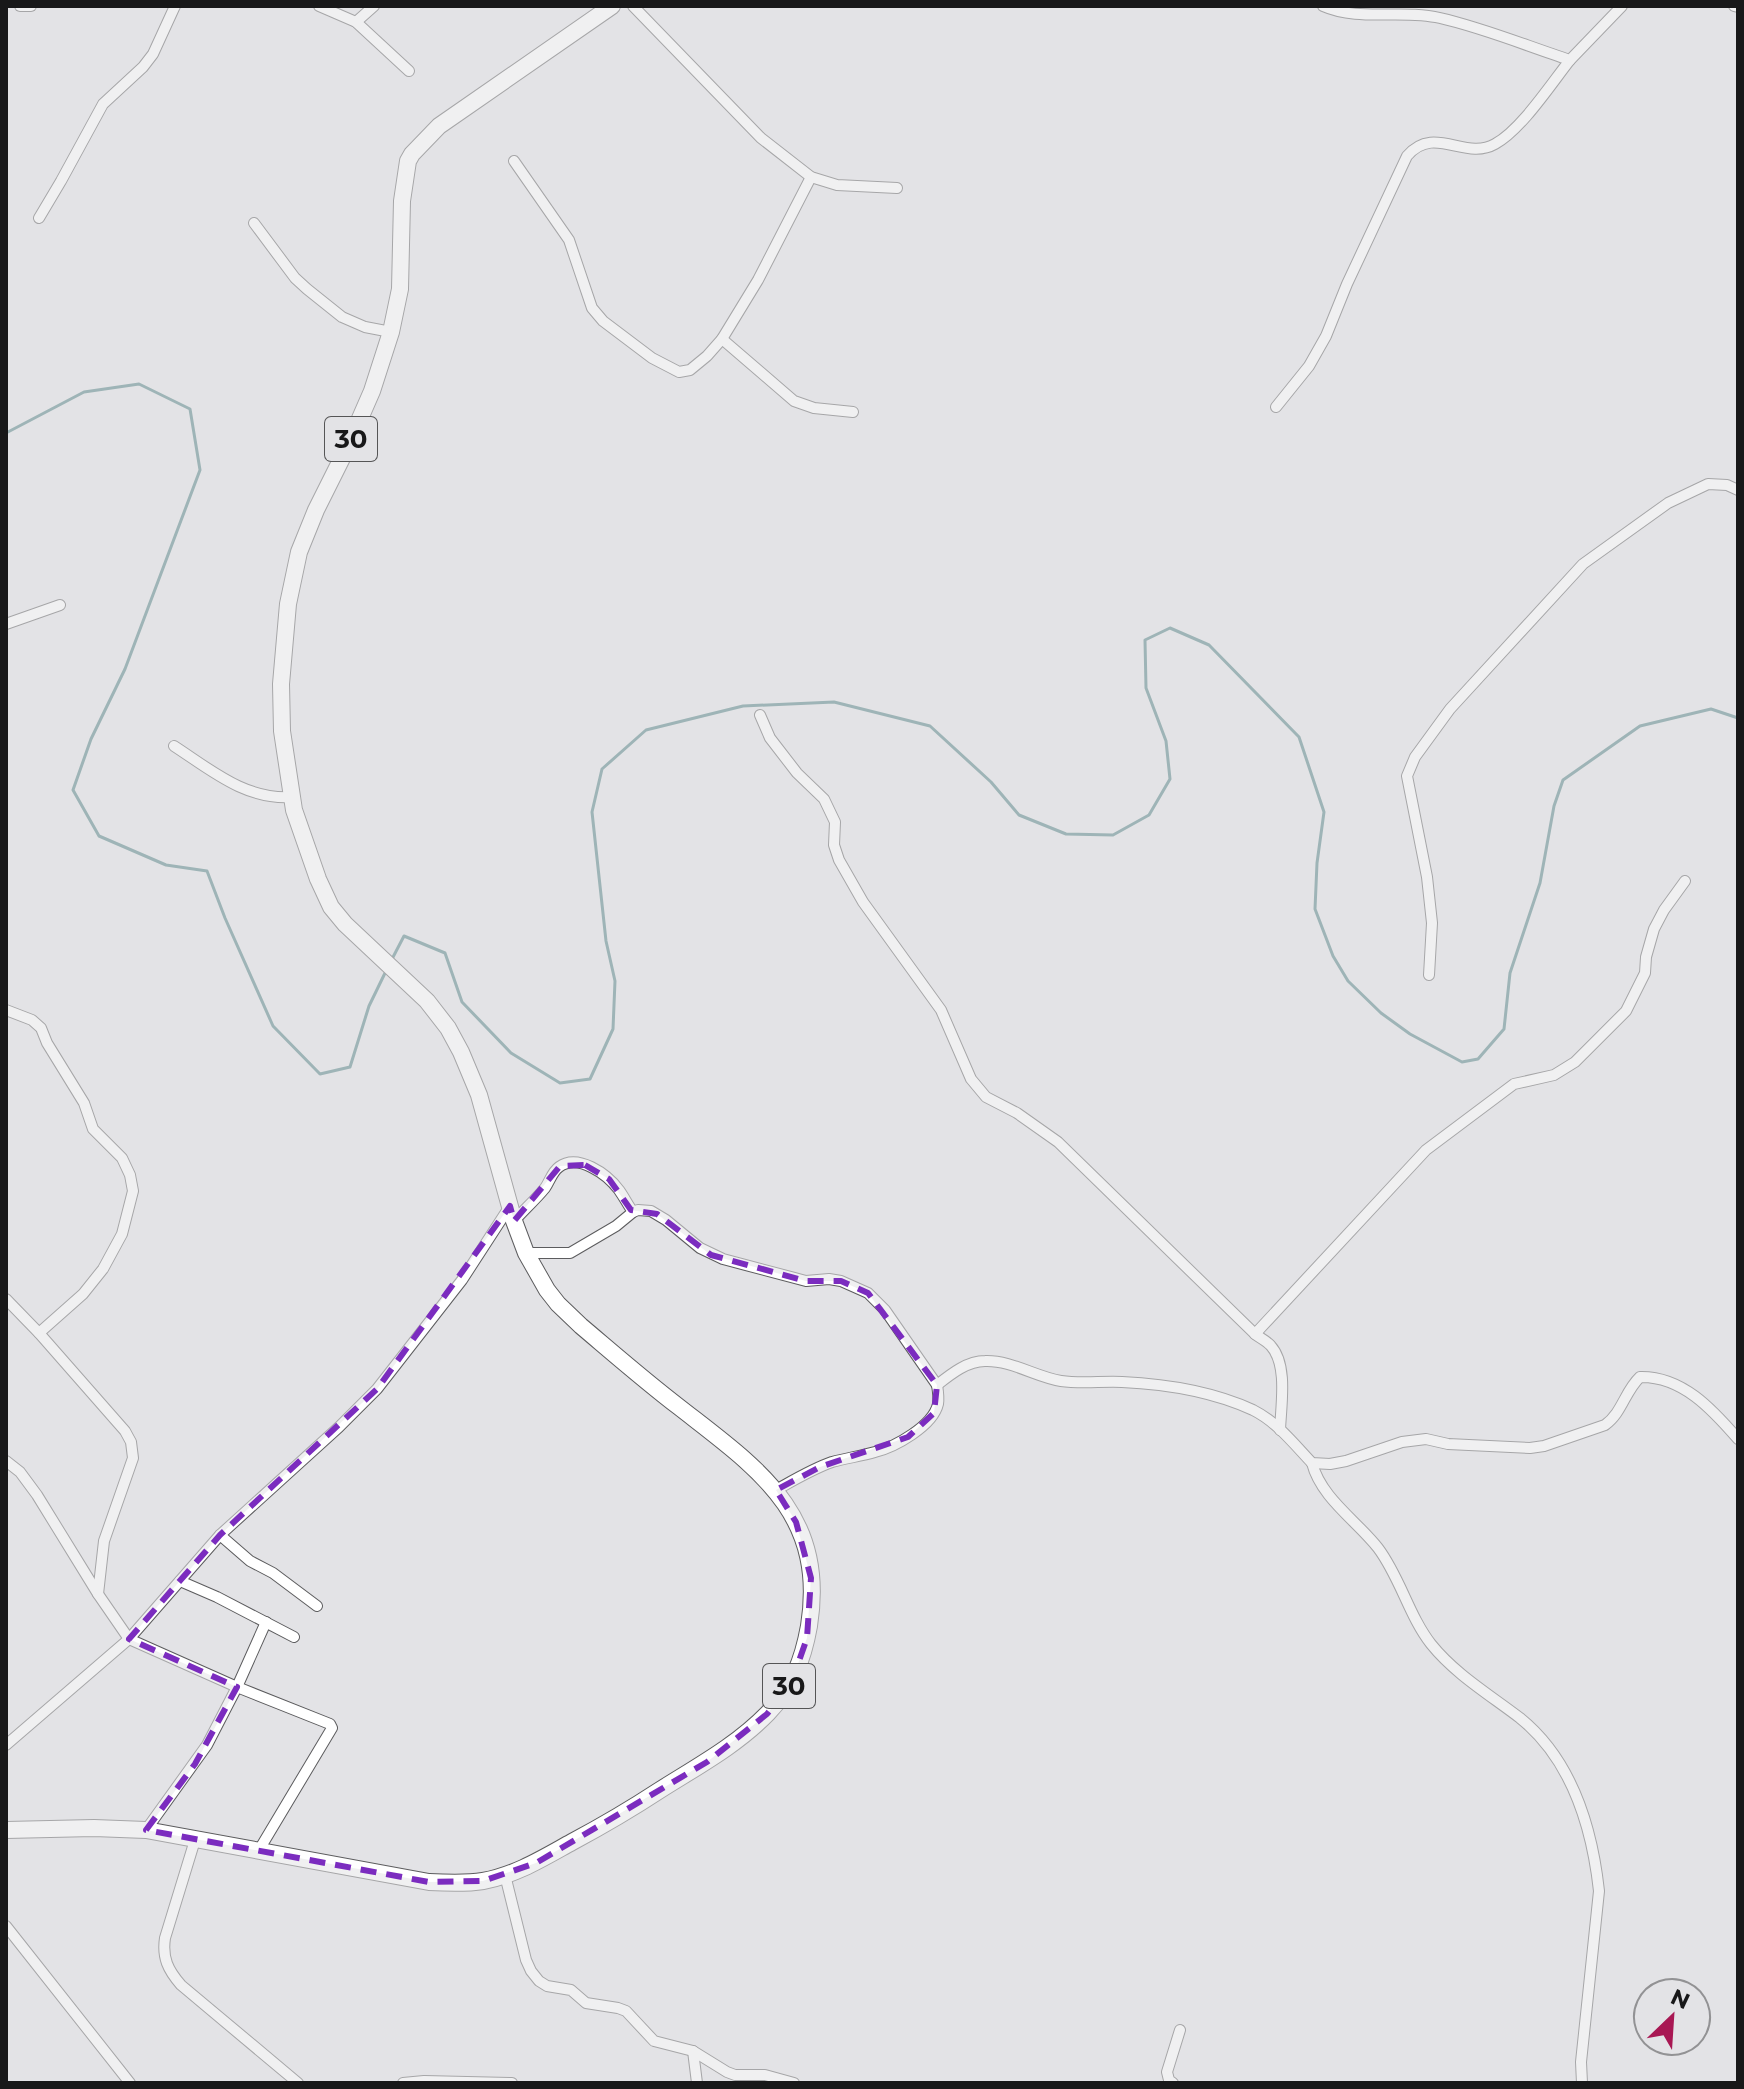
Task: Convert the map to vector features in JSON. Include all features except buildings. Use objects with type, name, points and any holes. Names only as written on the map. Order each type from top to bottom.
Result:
[{"type":"highway","name":"30","points":[[6,1830],[146,1830],[429,1882],[467,1882],[505,1875],[536,1863],[615,1819],[707,1762],[753,1727],[781,1699],[798,1669],[810,1617],[811,1578],[796,1522],[776,1490],[762,1475],[567,1314],[547,1290],[526,1253],[487,1121],[461,1052],[440,1016],[412,985],[369,949],[331,907],[294,810],[282,731],[281,684],[288,604],[299,552],[372,391],[391,332],[400,289],[402,201],[408,161],[439,126],[611,7]]},
{"type":"street","points":[[20,6],[31,6]]},
{"type":"street","points":[[39,218],[103,104],[150,59],[175,6]]},
{"type":"street","points":[[319,6],[356,22],[409,71]]},
{"type":"street","points":[[356,22],[374,6]]},
{"type":"street","points":[[633,6],[761,138],[811,177],[837,185],[897,188]]},
{"type":"street","points":[[1323,6],[1340,12],[1441,18],[1570,60]]},
{"type":"street","points":[[1276,407],[1309,366],[1326,336],[1347,284],[1412,149],[1432,142],[1482,149],[1496,144],[1525,117],[1570,60],[1622,6]]},
{"type":"street","points":[[514,161],[569,240],[592,308],[603,321],[652,358],[679,372],[690,370],[722,339],[758,280],[811,177]]},
{"type":"street","points":[[254,223],[295,278],[330,308],[354,323],[391,332]]},
{"type":"street","points":[[722,339],[794,401],[814,408],[853,412]]},
{"type":"street","points":[[1429,975],[1432,923],[1427,877],[1407,776],[1415,757],[1450,709],[1583,564],[1668,503],[1708,484],[1727,485],[1738,490]]},
{"type":"street","points":[[6,624],[60,605]]},
{"type":"street","points":[[760,715],[770,738],[797,773],[824,799],[835,822],[834,845],[839,860],[863,902],[941,1010],[978,1090],[1058,1142],[1255,1334],[1270,1345],[1280,1360],[1282,1371],[1280,1430]]},
{"type":"street","points":[[174,746],[224,780],[243,789],[275,798],[292,797]]},
{"type":"street","points":[[1255,1334],[1426,1150],[1514,1084],[1554,1075],[1575,1062],[1626,1011],[1645,973],[1654,929],[1685,881]]},
{"type":"street","points":[[6,1010],[32,1020],[41,1028],[84,1103],[93,1129],[122,1158],[133,1191],[122,1234],[103,1269],[83,1294],[39,1333]]},
{"type":"street","points":[[6,1744],[129,1639],[220,1535],[377,1389],[512,1213],[546,1187],[560,1166],[577,1162],[609,1179],[633,1212]]},
{"type":"street","points":[[526,1253],[570,1253],[616,1226],[633,1212],[644,1210],[657,1214],[700,1248],[723,1259],[806,1281],[835,1279],[862,1289],[880,1303],[937,1385],[938,1404],[934,1413],[928,1422],[891,1447],[820,1467],[776,1490]]},
{"type":"street","points":[[6,1299],[125,1431],[133,1450],[104,1541],[98,1594]]},
{"type":"street","points":[[937,1385],[970,1363],[990,1361],[1070,1382],[1133,1383],[1203,1394],[1257,1412],[1280,1430],[1312,1463],[1327,1491],[1381,1553],[1431,1643],[1458,1670],[1540,1737],[1565,1772],[1575,1794],[1590,1837],[1599,1891],[1581,2062],[1582,2083]]},
{"type":"street","points":[[1312,1463],[1346,1461],[1402,1442],[1426,1439],[1448,1444],[1544,1446],[1605,1425],[1613,1419],[1633,1383],[1640,1377],[1682,1386],[1700,1399],[1738,1439]]},
{"type":"street","points":[[6,1461],[20,1472],[37,1495],[129,1639],[330,1724],[332,1728],[259,1850]]},
{"type":"street","points":[[220,1535],[250,1561],[273,1573],[317,1606]]},
{"type":"street","points":[[180,1581],[294,1637]]},
{"type":"street","points":[[146,1830],[195,1764],[237,1687],[266,1622]]},
{"type":"street","points":[[195,1840],[165,1938],[164,1958],[167,1966],[181,1985],[298,2083]]},
{"type":"street","points":[[505,1875],[526,1960],[539,1981],[547,1986],[571,1990],[586,2003],[618,2008],[633,2017],[654,2041],[693,2051],[735,2075],[765,2075],[794,2083]]},
{"type":"street","points":[[6,1926],[130,2083]]},
{"type":"street","points":[[1173,2083],[1167,2072],[1180,2030]]},
{"type":"street","points":[[693,2051],[697,2083]]},
{"type":"street","points":[[403,2083],[512,2083]]},
{"type":"highlighted area","points":[[585,1165],[609,1179],[631,1210],[657,1214],[711,1255],[806,1281],[841,1281],[868,1293],[937,1385],[934,1413],[908,1437],[820,1467],[776,1490],[796,1522],[811,1578],[807,1638],[791,1684],[767,1714],[707,1762],[536,1863],[483,1881],[429,1882],[146,1830],[195,1764],[237,1687],[129,1639],[220,1535],[377,1389],[510,1206],[514,1221],[560,1166]]},
{"type":"waterway","points":[[6,433],[84,392],[139,384],[190,409],[200,470],[125,669],[91,739],[73,790],[99,836],[166,865],[207,871],[273,1026],[320,1074],[350,1067],[369,1006],[386,971]]},
{"type":"waterway","points":[[391,961],[404,936],[445,953],[462,1002],[511,1053],[560,1083],[590,1079],[613,1029],[615,981],[606,941],[592,812],[602,769],[646,730],[743,706],[834,702],[930,726],[991,782],[1019,815],[1066,834],[1113,835],[1149,815],[1170,779],[1166,741],[1146,688],[1145,640],[1170,628],[1209,645],[1299,737],[1324,812],[1315,909],[1333,956],[1348,981],[1381,1013],[1410,1034],[1462,1062],[1478,1059],[1504,1029],[1510,973],[1540,883],[1554,806],[1563,780],[1640,726],[1711,709],[1738,718]]}]
